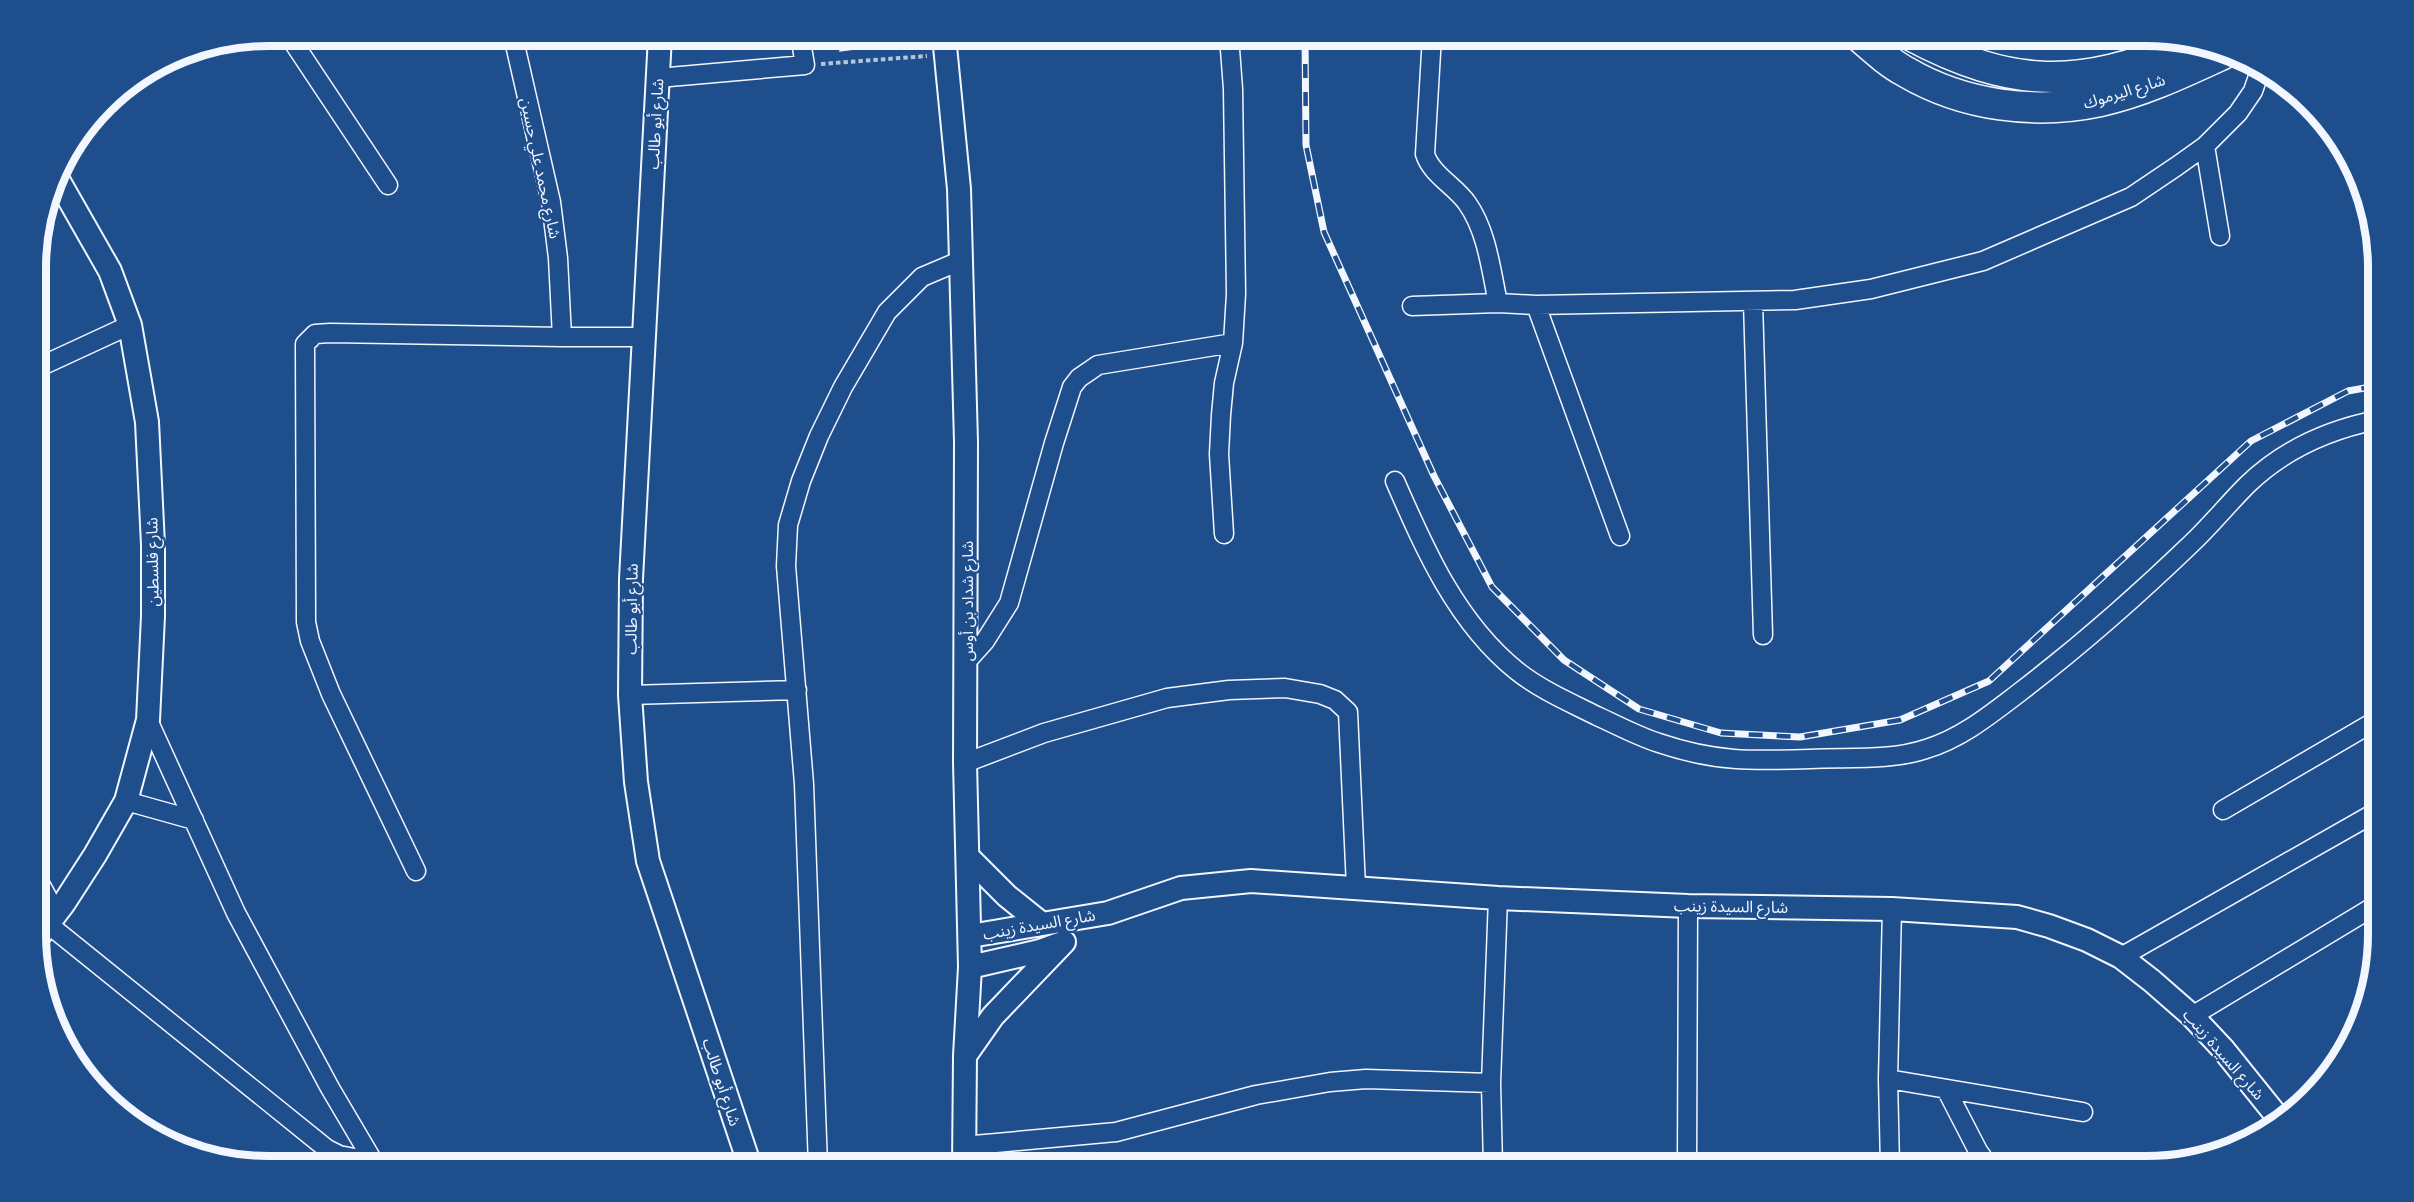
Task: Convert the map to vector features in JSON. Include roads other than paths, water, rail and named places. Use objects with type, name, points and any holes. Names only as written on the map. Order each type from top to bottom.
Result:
[{"type":"highway","name":"شارع اليرموك","points":[[1872,46],[1904,71],[1928,84],[1950,92],[2011,107],[2073,106],[2102,100],[2182,73],[2215,58]]},
{"type":"highway","name":"شارع اليرموك","points":[[1941,46],[1983,68],[2039,78],[2064,78],[2103,71],[2175,48]]},
{"type":"street","points":[[296,46],[388,185]]},
{"type":"street","name":"شارع محمد علي حسين","points":[[515,46],[551,202],[558,258],[562,338]]},
{"type":"street","name":"شارع أبو طالب","points":[[660,46],[642,337],[631,579],[630,695],[636,782],[648,861],[747,1156]]},
{"type":"street","points":[[658,78],[805,65],[802,46]]},
{"type":"street","name":"شارع شداد بن أوس","points":[[946,46],[955,133],[962,260],[966,442],[965,764],[970,967],[965,1056],[964,1156]]},
{"type":"street","points":[[1224,534],[1219,454],[1224,382],[1233,343],[1236,294],[1233,89],[1230,46]]},
{"type":"street","points":[[1431,46],[1425,154],[1430,164],[1466,201],[1473,213],[1482,237],[1498,303]]},
{"type":"street","points":[[1412,306],[1795,300],[1871,289],[1983,261],[2131,197],[2205,146],[2238,113],[2253,91],[2258,77]]},
{"type":"street","points":[[2205,146],[2220,236]]},
{"type":"street","name":"شارع فلسطين","points":[[47,925],[95,855],[126,801],[148,720],[153,616],[153,545],[147,422],[130,325],[110,271],[62,186]]},
{"type":"street","points":[[818,1156],[804,784],[788,598],[786,546],[788,525],[801,481],[819,436],[843,387],[887,312],[922,277],[962,260]]},
{"type":"street","points":[[1753,302],[1763,635]]},
{"type":"street","points":[[1536,305],[1620,536]]},
{"type":"street","points":[[46,364],[130,325]]},
{"type":"street","points":[[416,871],[331,694],[310,641],[306,622],[305,344],[315,334],[330,333],[562,338],[642,337]]},
{"type":"street","points":[[967,661],[989,635],[1009,603],[1054,443],[1072,387],[1079,378],[1098,365],[1233,343]]},
{"type":"street","points":[[1395,482],[1425,549],[1441,578],[1475,628],[1516,670],[1547,691],[1644,738],[1708,757],[1731,760],[1773,760],[1875,757],[1908,754],[1929,749],[1980,722],[2051,669],[2122,608],[2195,540],[2248,484],[2277,461],[2301,444],[2332,432],[2368,422]]},
{"type":"street","points":[[965,764],[1044,733],[1167,698],[1229,690],[1285,688],[1320,694],[1335,700],[1348,711],[1356,887]]},
{"type":"street","points":[[630,695],[797,690]]},
{"type":"street","points":[[148,720],[236,913],[319,1068],[370,1156]]},
{"type":"street","points":[[2223,810],[2368,725]]},
{"type":"street","points":[[126,801],[194,820]]},
{"type":"street","points":[[2121,957],[2368,817]]},
{"type":"street","points":[[968,858],[1007,896],[1042,924]]},
{"type":"street","name":"شارع السيدة زينب","points":[[970,936],[1108,912],[1166,892],[1200,884],[1251,881],[1498,898],[1688,906],[1892,909],[2017,917],[2078,936],[2121,957],[2192,1016],[2278,1112]]},
{"type":"street","points":[[1493,1156],[1491,1083],[1498,898]]},
{"type":"street","points":[[1687,1156],[1688,906]]},
{"type":"street","points":[[1890,1156],[1888,1079],[1892,909]]},
{"type":"street","points":[[2192,1016],[2368,910]]},
{"type":"street","name":"شارع السيدة زينب","points":[[970,967],[1040,951],[1064,942],[1108,912]]},
{"type":"street","points":[[47,925],[327,1149],[343,1156]]},
{"type":"street","points":[[965,1056],[993,1016],[1064,942]]},
{"type":"street","points":[[964,1156],[1116,1132],[1256,1095],[1330,1082],[1366,1079],[1491,1083]]},
{"type":"street","points":[[1888,1079],[2084,1112]]},
{"type":"street","points":[[1946,1089],[1981,1156]]},
{"type":"railway","points":[[1305,46],[1306,145],[1324,232],[1434,476],[1492,587],[1564,660],[1639,709],[1721,733],[1800,737],[1900,720],[1989,681],[2251,441],[2348,391],[2368,387]]}]
